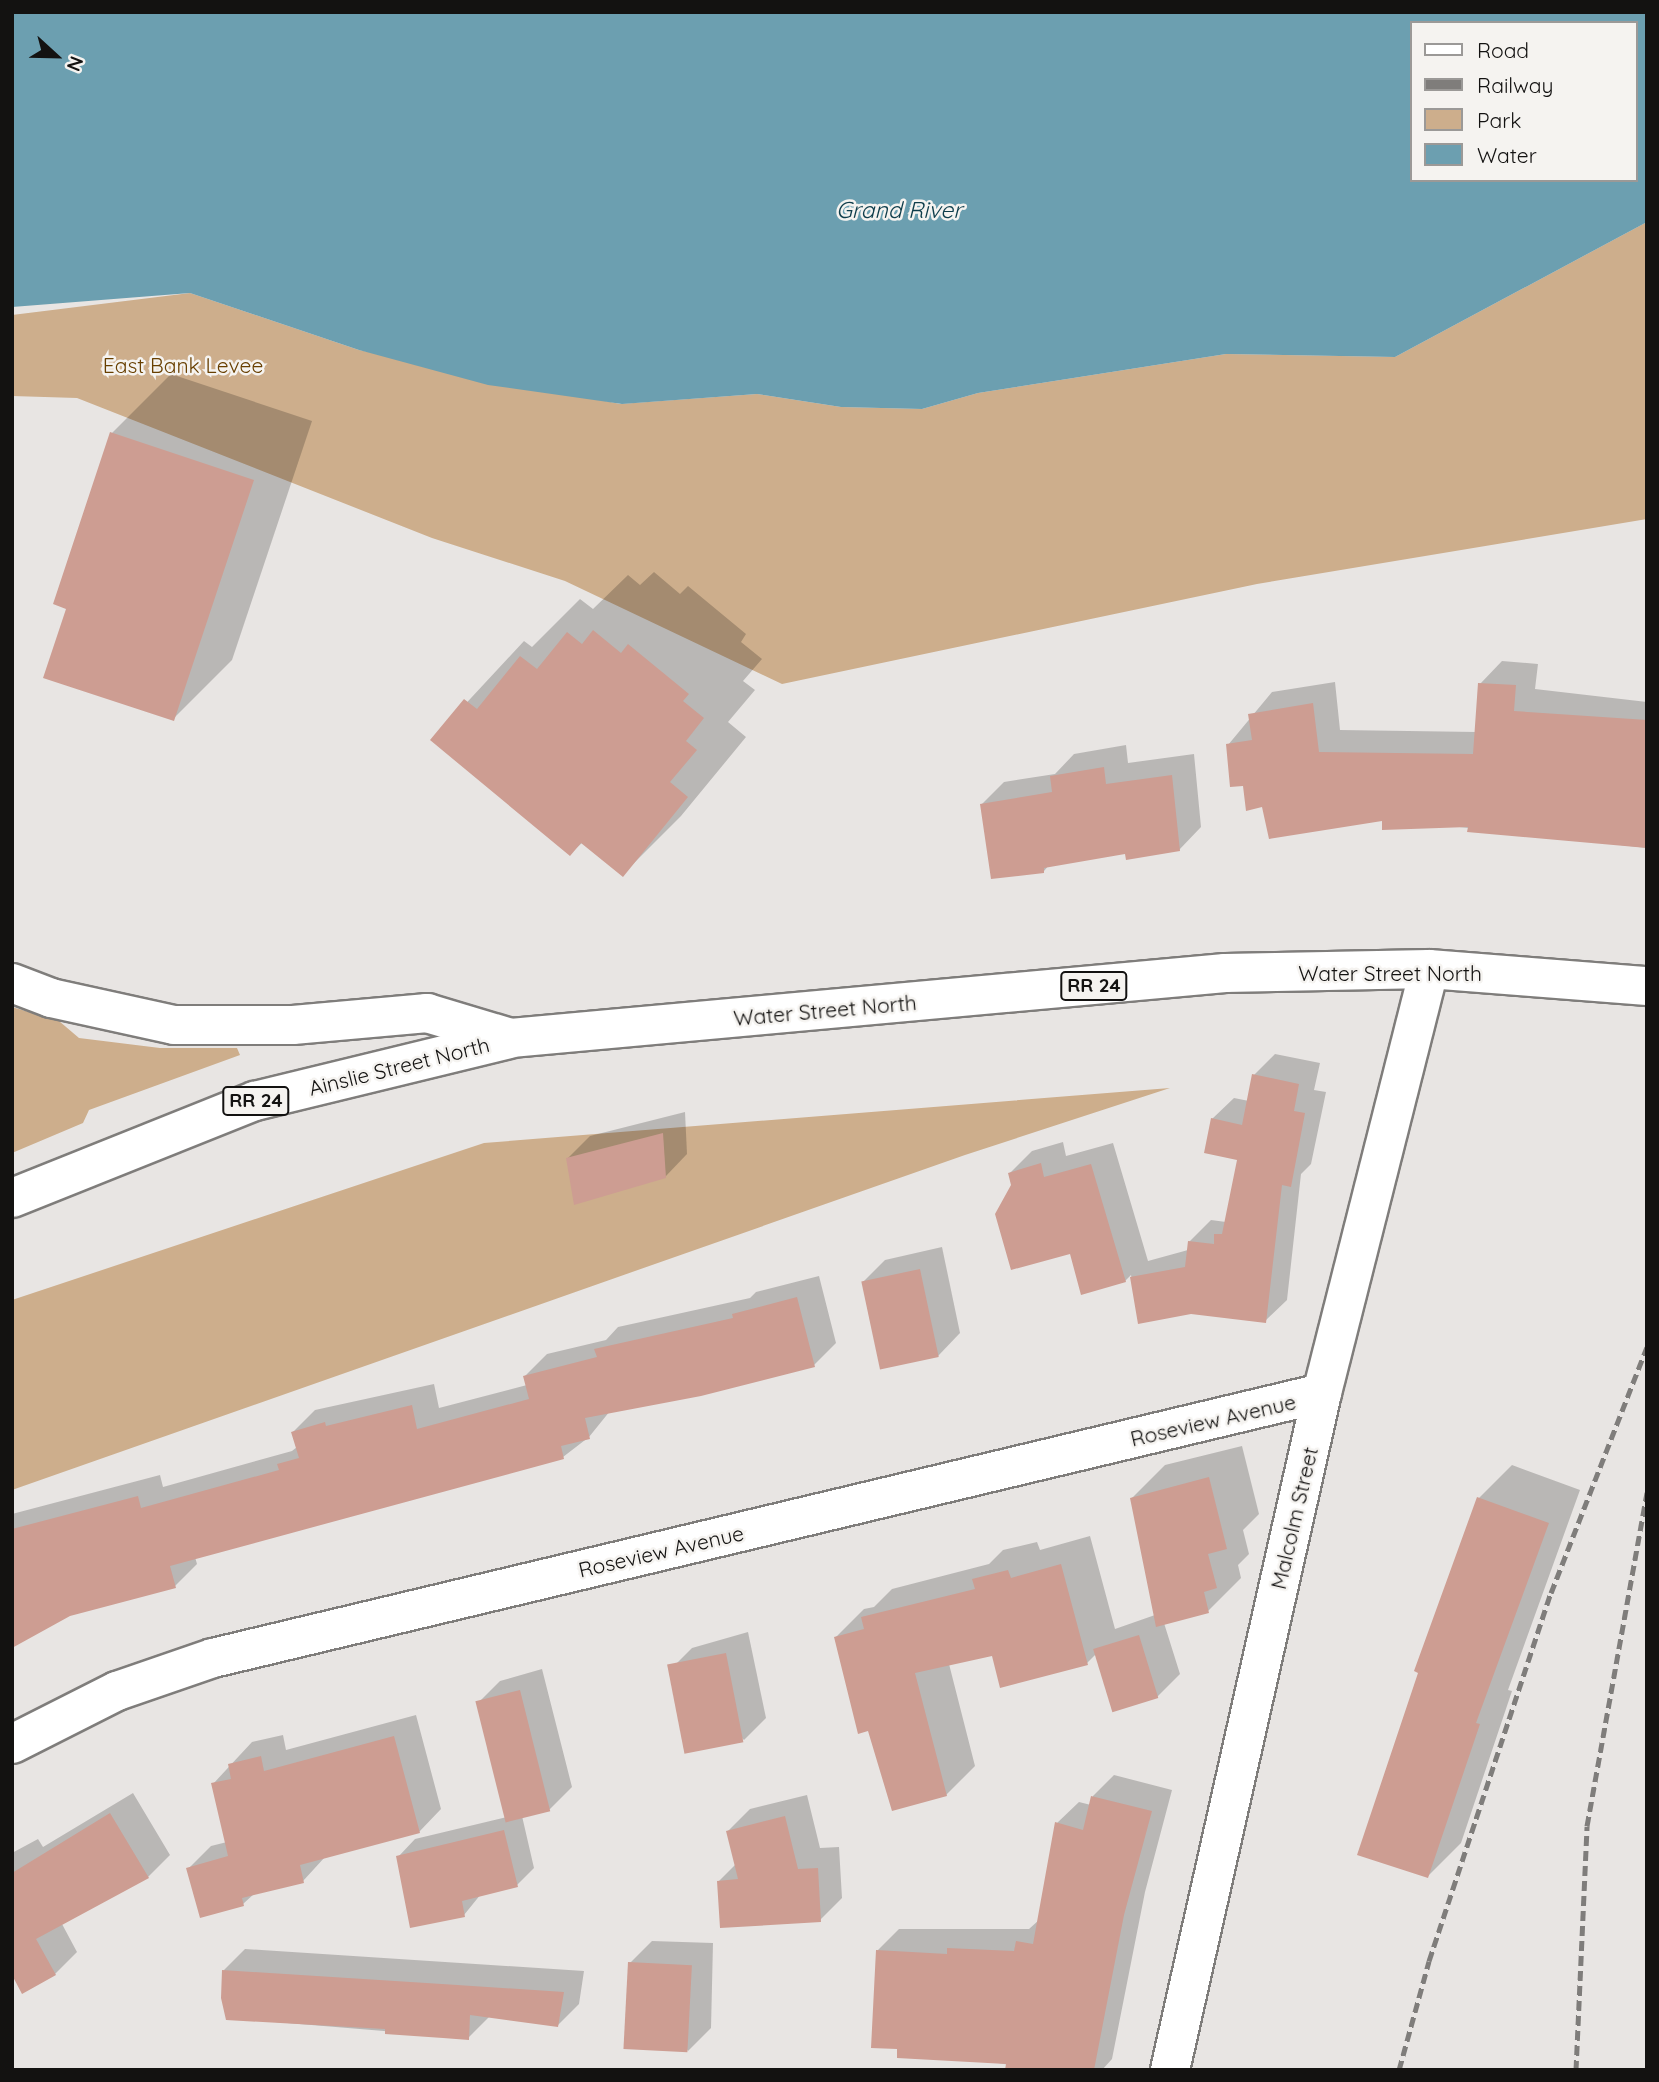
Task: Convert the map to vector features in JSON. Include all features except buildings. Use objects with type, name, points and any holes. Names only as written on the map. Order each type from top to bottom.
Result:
[{"type":"street","name":"Water Street North","points":[[12,983],[51,998],[174,1025],[293,1025],[427,1013],[511,1038],[1226,973],[1429,969],[1647,986]]},
{"type":"street","name":"Malcolm Street","points":[[1170,2070],[1322,1393],[1429,969]]},
{"type":"street","name":"Ainslie Street North","points":[[12,1198],[255,1101],[511,1038]]},
{"type":"street","name":"Roseview Avenue","points":[[12,1744],[117,1691],[213,1658],[1322,1393]]},
{"type":"green space","name":"East Bank Levee","points":[[1647,222],[1647,519],[1257,584],[782,684],[565,581],[432,538],[77,398],[12,396],[12,315],[190,293],[359,350],[620,404],[757,394],[841,407],[922,409],[978,393],[1226,354],[1395,357]]},
{"type":"green space","points":[[12,1007],[59,1021],[79,1038],[160,1048],[237,1048],[240,1055],[89,1110],[83,1123],[12,1153]]},
{"type":"green space","points":[[1170,1088],[965,1155],[12,1490],[12,1300],[484,1143]]},
{"type":"water","name":"Grand River","points":[[12,12],[1647,12],[1647,222],[1395,357],[1226,354],[978,393],[922,409],[841,407],[757,394],[622,404],[488,385],[359,350],[190,293],[12,307]]},
{"type":"railway","points":[[1399,2070],[1429,1961],[1551,1593],[1647,1347]]},
{"type":"railway","points":[[1576,2070],[1587,1826],[1647,1492]]}]
